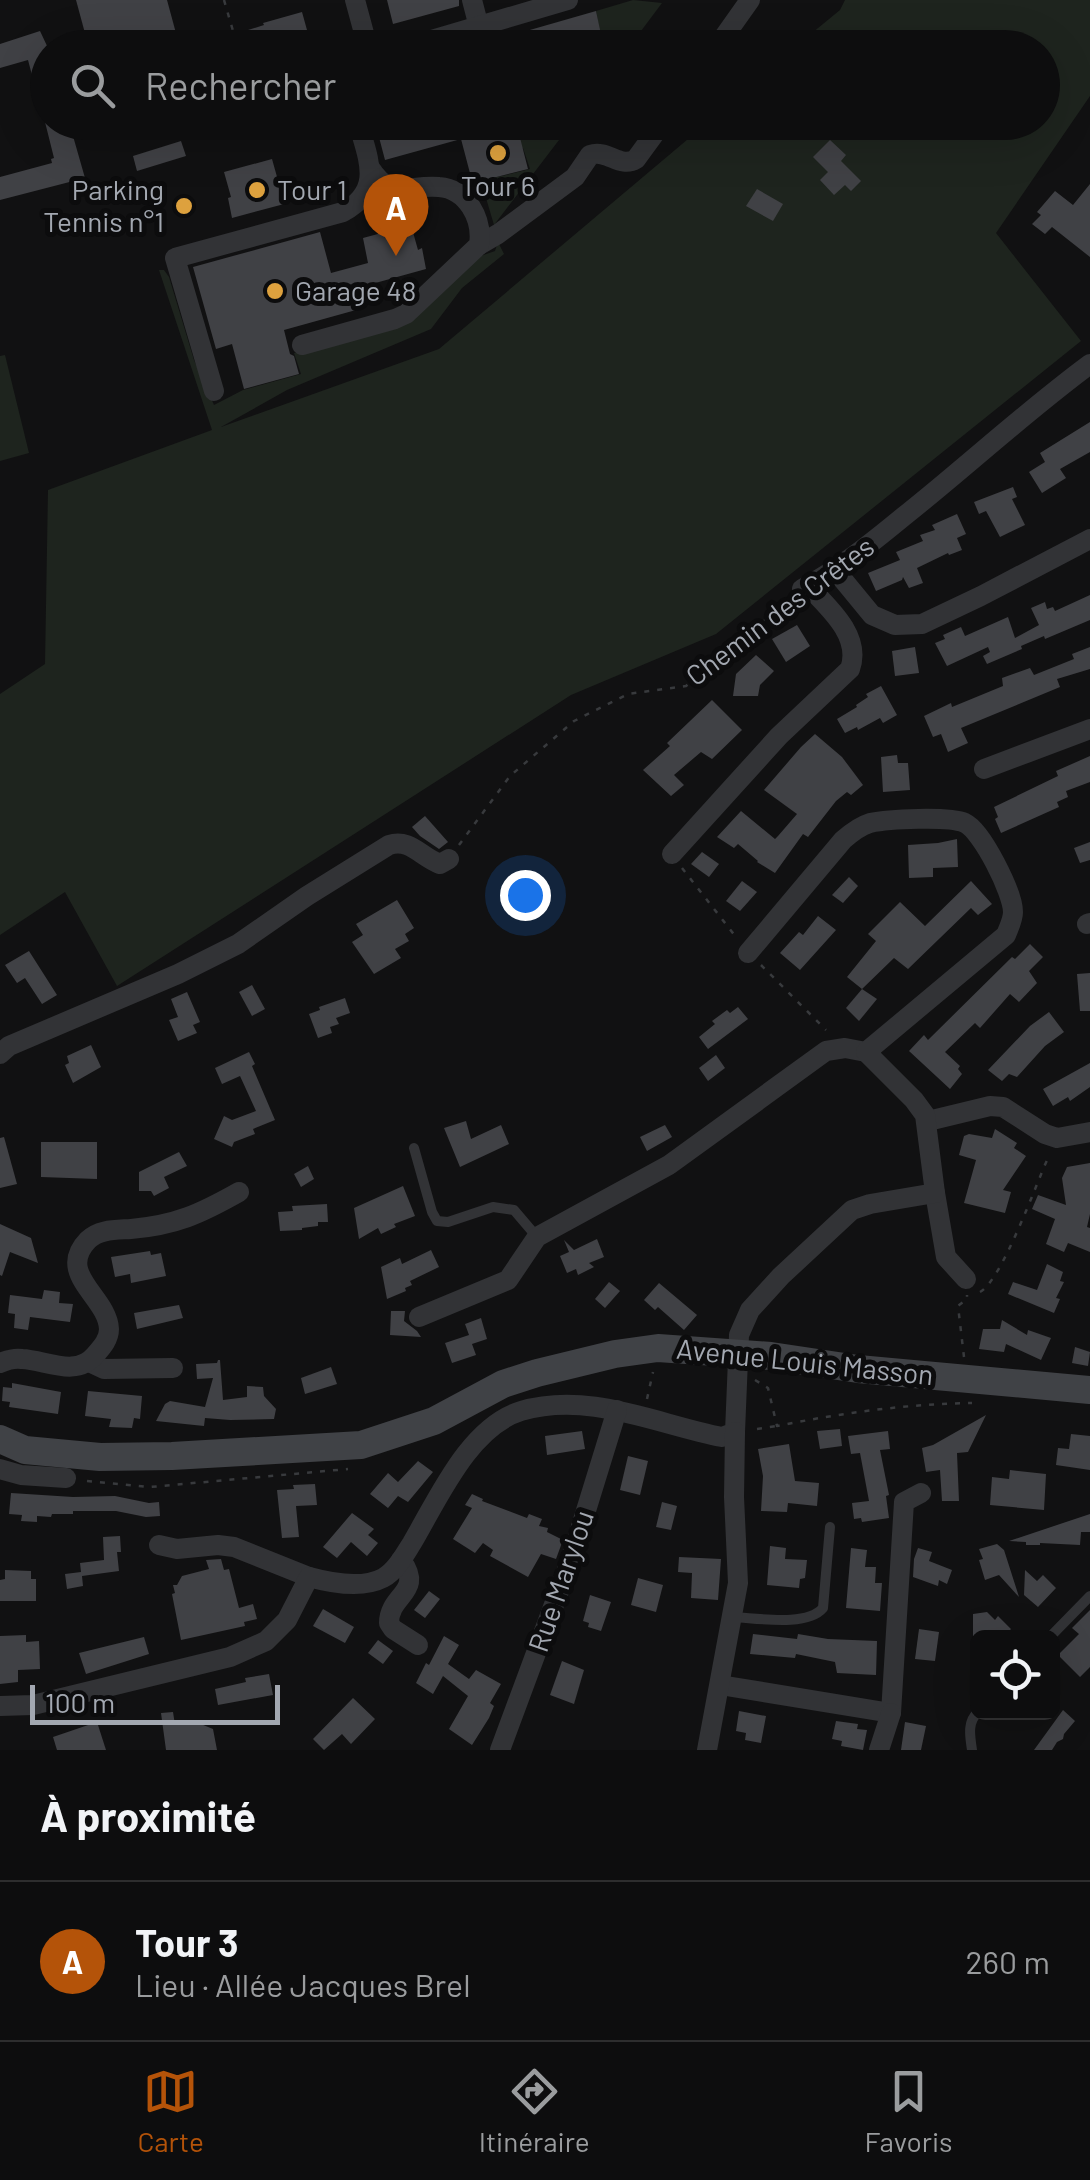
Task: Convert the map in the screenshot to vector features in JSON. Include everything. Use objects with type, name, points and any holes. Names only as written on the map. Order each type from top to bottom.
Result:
[{"type":"street","points":[[355,0],[363,30]]},
{"type":"street","points":[[472,0],[479,27]]},
{"type":"street","points":[[468,30],[568,0]]},
{"type":"street","points":[[729,30],[750,0]]},
{"type":"street","points":[[214,391],[175,258],[357,205],[370,185],[363,140]]},
{"type":"street","points":[[302,345],[406,314],[480,244],[575,177],[590,154],[601,152],[625,164],[632,162],[649,140]]},
{"type":"street","points":[[370,168],[379,182],[391,187],[404,190],[434,186],[458,193],[476,214],[480,244]]},
{"type":"street","name":"Chemin des Crêtes","points":[[805,588],[836,570],[1090,364]]},
{"type":"street","points":[[836,570],[872,615],[894,625],[922,624],[1090,539]]},
{"type":"street","points":[[672,854],[779,736],[850,669],[854,653],[848,636],[832,611],[805,588]]},
{"type":"street","points":[[984,769],[1090,730]]},
{"type":"street","points":[[748,953],[836,848],[856,830],[870,823],[941,819],[954,819],[970,826],[1008,891],[1013,911],[1010,927],[1006,935],[866,1052]]},
{"type":"street","points":[[0,1054],[9,1046],[238,944],[390,845],[400,842],[440,864],[449,858]]},
{"type":"street","points":[[419,1317],[508,1280],[537,1236],[669,1165],[826,1051],[845,1048],[866,1052],[914,1100],[928,1121],[946,1257],[966,1289]]},
{"type":"street","points":[[928,1121],[990,1106],[1003,1107],[1056,1138],[1090,1132]]},
{"type":"street","points":[[0,1362],[23,1358],[71,1367],[90,1362],[106,1342],[109,1328],[77,1267],[78,1253],[90,1238],[103,1231],[170,1224],[201,1214],[239,1192]]},
{"type":"street","points":[[707,1750],[738,1583],[734,1497],[739,1335],[750,1310],[842,1217],[860,1206],[935,1192]]},
{"type":"street","name":"Avenue Louis Masson","points":[[0,1438],[25,1450],[100,1457],[361,1445],[434,1421],[502,1384],[572,1363],[658,1348],[738,1365],[858,1368],[1090,1390]]},
{"type":"street","points":[[90,1362],[104,1369],[173,1368]]},
{"type":"street","points":[[160,1544],[177,1549],[234,1547],[309,1577],[356,1584],[384,1578],[401,1560],[469,1448],[503,1418],[546,1406],[578,1403],[722,1437],[735,1432]]},
{"type":"street","name":"Rue Marylou","points":[[500,1750],[572,1556],[617,1410]]},
{"type":"street","points":[[0,1469],[21,1476],[66,1478]]},
{"type":"street","points":[[879,1750],[891,1713],[904,1502],[921,1493]]},
{"type":"street","points":[[401,1560],[411,1576],[410,1584],[390,1611],[389,1623],[418,1645]]},
{"type":"street","points":[[0,1706],[32,1705],[93,1692],[230,1657],[266,1642],[287,1620],[309,1577]]},
{"type":"street","points":[[720,1685],[891,1713]]},
{"type":"lane","points":[[414,1148],[437,1221],[448,1222],[493,1207],[514,1210],[537,1236]]},
{"type":"lane","points":[[732,1617],[804,1619],[819,1614],[824,1608],[830,1527]]},
{"type":"lane","points":[[1058,1630],[1090,1596]]},
{"type":"lane","points":[[972,1750],[973,1720]]},
{"type":"path","points":[[224,0],[233,30]]},
{"type":"path","name":"Chemin des Crêtes","points":[[449,858],[510,776],[574,721],[628,694],[686,686],[805,588]]},
{"type":"path","points":[[967,1378],[958,1306],[966,1289],[989,1287],[1056,1138]]},
{"type":"path","points":[[738,1365],[768,1388],[777,1426]]},
{"type":"path","points":[[643,1418],[654,1371]]},
{"type":"path","points":[[735,1432],[841,1413],[928,1403],[983,1403]]},
{"type":"shaded area","points":[[633,0],[662,3],[642,30],[600,30],[596,11]]},
{"type":"shaded area","points":[[845,0],[1090,0],[1090,96],[1060,140],[1060,30],[816,30],[840,10]]},
{"type":"shaded area","points":[[516,140],[559,140],[494,225],[481,181],[530,169],[523,148],[518,149]]},
{"type":"shaded area","points":[[687,140],[1060,140],[996,233],[1081,341],[716,634],[571,695],[117,986],[65,892],[0,935],[0,694],[45,664],[48,490],[212,430],[159,270],[169,277],[194,360],[214,405],[243,390],[301,374],[294,353],[387,328],[472,259],[495,251],[498,242],[504,254],[462,288],[431,329],[287,390],[221,427],[439,349]]},
{"type":"shaded area","points":[[5,355],[29,453],[0,461],[0,356]]},
{"type":"building","points":[[76,0],[167,0],[175,30],[84,30]]},
{"type":"building","points":[[387,0],[459,0],[459,6],[393,24]]},
{"type":"building","points":[[596,11],[600,30],[530,30]]},
{"type":"building","points":[[302,12],[307,30],[248,30]]},
{"type":"building","points":[[30,34],[30,68],[28,60],[0,68],[0,44]]},
{"type":"building","points":[[50,140],[74,140],[85,178],[0,200],[0,177],[52,163]]},
{"type":"building","name":"Tour 6","points":[[380,140],[457,140],[385,160]]},
{"type":"building","name":"Tour 6","points":[[461,140],[521,140],[528,169],[481,181],[480,175],[471,177]]},
{"type":"building","points":[[830,140],[846,155],[841,161],[861,181],[851,191],[845,185],[834,195],[820,180],[828,172],[813,157]]},
{"type":"building","points":[[181,141],[186,156],[137,171],[133,156]]},
{"type":"building","name":"Tour 1","points":[[272,159],[288,203],[232,218],[224,172]]},
{"type":"building","points":[[1090,184],[1090,257],[1052,227],[1045,234],[1032,224],[1055,191],[1073,205]]},
{"type":"building","points":[[757,189],[783,204],[773,221],[746,206]]},
{"type":"building","name":"Garage 48","points":[[411,225],[426,269],[350,290],[356,310],[284,330],[299,374],[244,389],[232,344],[216,349],[193,267],[320,232],[331,273],[368,263],[363,238]]},
{"type":"building","points":[[1090,422],[1090,452],[1060,469],[1066,478],[1042,493],[1029,472],[1045,462],[1040,453]]},
{"type":"building","points":[[1013,487],[1017,497],[1012,499],[1025,525],[1000,537],[986,511],[979,514],[974,502]]},
{"type":"building","points":[[957,514],[966,534],[957,538],[962,550],[917,568],[923,583],[909,588],[903,577],[876,591],[868,573],[900,560],[896,552],[923,541],[920,535],[935,530],[932,525]]},
{"type":"building","points":[[1090,595],[1090,620],[1045,639],[1044,636],[987,664],[983,656],[990,652],[988,647],[947,666],[935,643],[961,627],[965,636],[1008,617],[1015,638],[1039,625],[1031,608],[1045,602],[1047,609],[1053,607],[1055,611]]},
{"type":"building","points":[[797,625],[810,646],[786,662],[772,639]]},
{"type":"building","points":[[915,647],[919,673],[895,676],[892,651]]},
{"type":"building","points":[[1090,647],[1090,669],[1057,679],[1060,687],[961,728],[968,743],[948,752],[941,734],[933,737],[924,716],[1003,686],[1002,678],[1030,668],[1034,675],[1074,659],[1072,654]]},
{"type":"building","points":[[756,655],[774,671],[760,685],[758,696],[733,696],[736,674]]},
{"type":"building","points":[[881,686],[897,715],[845,733],[837,719]]},
{"type":"building","points":[[712,700],[742,730],[712,759],[701,752],[674,775],[684,785],[671,796],[643,770]]},
{"type":"building","points":[[815,734],[842,757],[863,785],[836,801],[808,837],[803,834],[775,873],[738,844],[734,848],[717,837],[741,811],[775,839],[778,836],[797,814],[764,790]]},
{"type":"building","points":[[897,755],[898,763],[908,763],[910,790],[883,792],[881,757]]},
{"type":"building","points":[[1090,756],[1090,782],[1066,791],[1068,797],[1057,802],[1059,807],[1001,833],[994,807]]},
{"type":"building","points":[[425,816],[448,842],[439,849],[412,827]]},
{"type":"building","points":[[957,839],[958,867],[933,868],[933,877],[909,878],[908,845]]},
{"type":"building","points":[[1090,842],[1090,860],[1080,863],[1074,848]]},
{"type":"building","points":[[702,852],[719,864],[709,877],[691,864]]},
{"type":"building","points":[[849,877],[858,886],[843,903],[832,895]]},
{"type":"building","points":[[742,881],[757,892],[740,911],[726,901]]},
{"type":"building","points":[[971,881],[992,904],[978,915],[971,908],[908,969],[894,958],[862,989],[847,977],[876,941],[868,934],[900,902],[925,926]]},
{"type":"building","points":[[397,900],[414,928],[405,934],[409,941],[395,949],[401,958],[374,974],[352,942],[363,935],[356,924]]},
{"type":"building","points":[[818,916],[836,930],[800,970],[780,953],[799,932],[803,935]]},
{"type":"building","points":[[1030,944],[1043,957],[1029,971],[1037,983],[1019,1002],[1010,994],[980,1028],[975,1023],[945,1052],[960,1066],[962,1074],[950,1089],[909,1051],[924,1035],[928,1040]]},
{"type":"building","points":[[29,951],[57,995],[42,1004],[25,978],[17,983],[5,965]]},
{"type":"building","points":[[1090,973],[1090,1011],[1080,1011],[1077,974]]},
{"type":"building","points":[[252,985],[265,1009],[252,1016],[239,992]]},
{"type":"building","points":[[862,989],[877,999],[859,1021],[846,1008]]},
{"type":"building","points":[[187,992],[200,1022],[193,1025],[197,1033],[178,1041],[169,1020],[178,1017],[171,999]]},
{"type":"building","points":[[345,998],[350,1013],[336,1018],[339,1024],[330,1027],[332,1033],[318,1038],[309,1014]]},
{"type":"building","points":[[738,1007],[748,1019],[708,1049],[699,1037],[715,1024],[712,1021]]},
{"type":"building","points":[[1049,1012],[1064,1032],[1045,1046],[1017,1077],[1009,1074],[1002,1081],[988,1070],[1030,1026]]},
{"type":"building","points":[[91,1045],[101,1067],[73,1083],[65,1065],[69,1063],[67,1056]]},
{"type":"building","points":[[249,1052],[275,1120],[253,1129],[255,1134],[234,1142],[232,1147],[214,1139],[224,1116],[232,1120],[256,1111],[240,1076],[222,1084],[215,1068]]},
{"type":"building","points":[[716,1055],[725,1068],[708,1081],[699,1068]]},
{"type":"building","points":[[1090,1063],[1090,1087],[1070,1101],[1068,1097],[1053,1106],[1043,1089]]},
{"type":"building","points":[[466,1121],[471,1139],[501,1125],[509,1144],[460,1167],[444,1128]]},
{"type":"building","points":[[665,1125],[672,1137],[647,1151],[640,1137]]},
{"type":"building","points":[[995,1129],[1017,1143],[1014,1148],[1026,1156],[1003,1190],[1011,1192],[1005,1213],[964,1203],[976,1160],[959,1155],[964,1136],[992,1138]]},
{"type":"building","points":[[4,1137],[17,1184],[0,1188],[0,1138]]},
{"type":"building","points":[[41,1142],[97,1142],[97,1179],[41,1177]]},
{"type":"building","points":[[179,1152],[187,1166],[164,1177],[169,1188],[154,1196],[151,1191],[139,1191],[139,1172]]},
{"type":"building","points":[[1090,1163],[1090,1252],[1068,1243],[1064,1252],[1046,1244],[1055,1219],[1032,1209],[1038,1195],[1066,1205],[1062,1178],[1067,1167]]},
{"type":"building","points":[[308,1166],[314,1179],[301,1187],[294,1174]]},
{"type":"building","points":[[403,1186],[415,1216],[381,1234],[378,1228],[359,1239],[354,1208]]},
{"type":"building","points":[[327,1204],[328,1222],[302,1230],[280,1231],[278,1212],[293,1211],[292,1206]]},
{"type":"building","points":[[0,1224],[31,1238],[38,1263],[10,1252],[0,1275]]},
{"type":"building","points":[[597,1239],[604,1257],[589,1263],[594,1267],[578,1275],[576,1269],[567,1273],[560,1256],[569,1252],[564,1240],[574,1250]]},
{"type":"building","points":[[431,1250],[439,1267],[410,1281],[412,1285],[406,1291],[387,1299],[381,1267],[400,1258],[402,1264]]},
{"type":"building","points":[[150,1251],[151,1255],[161,1253],[166,1276],[131,1283],[130,1274],[115,1277],[111,1257]]},
{"type":"building","points":[[1047,1264],[1063,1272],[1060,1281],[1064,1282],[1054,1313],[1008,1294],[1013,1282],[1037,1290]]},
{"type":"building","points":[[609,1282],[620,1291],[605,1308],[595,1299]]},
{"type":"building","points":[[659,1283],[697,1315],[684,1330],[644,1300]]},
{"type":"building","points":[[44,1290],[60,1292],[59,1303],[73,1304],[70,1322],[30,1317],[28,1330],[14,1328],[15,1314],[8,1313],[10,1295],[42,1299]]},
{"type":"building","points":[[179,1305],[183,1318],[137,1329],[134,1313]]},
{"type":"building","points":[[391,1311],[405,1311],[404,1321],[421,1337],[390,1335]]},
{"type":"building","points":[[481,1318],[487,1339],[472,1344],[476,1355],[452,1363],[445,1343],[469,1335],[465,1324]]},
{"type":"building","points":[[1002,1320],[1027,1335],[1028,1330],[1051,1338],[1041,1360],[1006,1344],[1004,1352],[979,1349],[983,1329],[1000,1329]]},
{"type":"building","points":[[1075,1347],[1090,1352],[1088,1366],[1072,1363]]},
{"type":"building","points":[[218,1360],[223,1400],[247,1397],[247,1386],[263,1387],[264,1396],[276,1409],[274,1419],[205,1418],[204,1426],[156,1421],[170,1401],[205,1407],[213,1378],[197,1379],[196,1364]]},
{"type":"building","points":[[331,1367],[337,1384],[305,1394],[301,1378]]},
{"type":"building","points":[[12,1383],[61,1392],[58,1414],[9,1407],[10,1402],[2,1401],[3,1387],[12,1388]]},
{"type":"building","points":[[88,1391],[142,1396],[140,1419],[134,1418],[132,1428],[109,1427],[111,1419],[85,1416]]},
{"type":"building","points":[[986,1415],[968,1452],[957,1453],[959,1501],[942,1501],[940,1470],[926,1472],[922,1448]]},
{"type":"building","points":[[840,1429],[842,1446],[820,1449],[817,1431]]},
{"type":"building","points":[[582,1431],[585,1449],[547,1455],[545,1436]]},
{"type":"building","points":[[888,1431],[890,1449],[880,1450],[889,1495],[889,1518],[862,1522],[861,1518],[854,1519],[852,1503],[869,1501],[860,1453],[851,1454],[848,1436]]},
{"type":"building","points":[[1071,1434],[1090,1436],[1090,1470],[1056,1465],[1058,1448],[1069,1449]]},
{"type":"building","points":[[789,1444],[795,1481],[819,1483],[817,1506],[788,1503],[787,1512],[761,1511],[763,1476],[758,1449]]},
{"type":"building","points":[[628,1456],[648,1461],[640,1495],[620,1490]]},
{"type":"building","points":[[418,1461],[433,1472],[408,1502],[398,1496],[388,1508],[370,1494],[388,1473],[398,1482]]},
{"type":"building","points":[[1010,1470],[1046,1474],[1044,1510],[990,1505],[992,1477],[1009,1479]]},
{"type":"building","points":[[315,1484],[317,1505],[296,1506],[299,1537],[282,1538],[277,1490]]},
{"type":"building","points":[[11,1493],[115,1496],[159,1502],[160,1516],[73,1511],[37,1516],[37,1522],[21,1521],[22,1515],[9,1514]]},
{"type":"building","points":[[472,1494],[527,1518],[529,1514],[542,1519],[539,1526],[563,1540],[556,1559],[541,1554],[528,1577],[490,1556],[493,1550],[483,1543],[475,1553],[453,1539],[472,1508],[465,1505]]},
{"type":"building","points":[[662,1502],[677,1506],[671,1530],[656,1527]]},
{"type":"building","points":[[352,1513],[374,1529],[368,1535],[378,1543],[367,1556],[351,1542],[337,1558],[323,1547]]},
{"type":"building","points":[[1090,1514],[1090,1532],[1081,1532],[1080,1545],[1026,1545],[1009,1541]]},
{"type":"building","points":[[120,1536],[119,1571],[82,1576],[83,1586],[67,1589],[65,1574],[81,1572],[80,1563],[104,1560],[103,1537]]},
{"type":"building","points":[[997,1544],[1004,1550],[1019,1597],[999,1575],[985,1580],[979,1549]]},
{"type":"building","points":[[770,1546],[786,1548],[785,1559],[807,1560],[805,1578],[800,1579],[799,1588],[767,1585]]},
{"type":"building","points":[[851,1548],[867,1550],[865,1567],[876,1567],[875,1583],[882,1583],[880,1611],[846,1608]]},
{"type":"building","points":[[918,1548],[932,1552],[929,1561],[952,1570],[947,1584],[939,1580],[938,1586],[913,1577]]},
{"type":"building","points":[[679,1557],[721,1559],[718,1600],[691,1598],[692,1573],[678,1572]]},
{"type":"building","points":[[221,1559],[224,1570],[229,1569],[239,1608],[253,1604],[257,1619],[244,1622],[245,1626],[181,1640],[173,1585],[182,1576],[209,1569],[206,1560]]},
{"type":"building","points":[[5,1570],[31,1571],[31,1579],[36,1579],[36,1601],[0,1601],[0,1580],[5,1579]]},
{"type":"building","points":[[1025,1570],[1037,1581],[1043,1575],[1056,1588],[1038,1607],[1024,1595]]},
{"type":"building","points":[[638,1578],[663,1585],[656,1612],[631,1605]]},
{"type":"building","points":[[429,1591],[440,1599],[425,1618],[414,1610]]},
{"type":"building","points":[[590,1595],[611,1602],[601,1631],[583,1621]]},
{"type":"building","points":[[323,1609],[354,1627],[345,1643],[313,1626]]},
{"type":"building","points":[[1090,1610],[1090,1667],[1080,1677],[1060,1657],[1079,1634],[1072,1628]]},
{"type":"building","points":[[987,1612],[995,1620],[998,1616],[1011,1629],[973,1630],[973,1614]]},
{"type":"building","points":[[919,1629],[939,1632],[935,1661],[915,1659]]},
{"type":"building","points":[[753,1634],[877,1641],[876,1675],[837,1673],[835,1662],[796,1654],[795,1658],[750,1654]]},
{"type":"building","points":[[26,1635],[26,1642],[39,1641],[40,1669],[18,1670],[18,1682],[0,1684],[0,1636]]},
{"type":"building","points":[[444,1636],[459,1645],[448,1664],[469,1679],[476,1670],[501,1684],[490,1703],[494,1706],[489,1718],[472,1745],[449,1729],[468,1696],[443,1676],[433,1694],[416,1683]]},
{"type":"building","points":[[144,1637],[149,1654],[86,1674],[79,1653]]},
{"type":"building","points":[[378,1640],[393,1651],[383,1664],[368,1653]]},
{"type":"building","points":[[562,1661],[584,1670],[574,1704],[550,1695]]},
{"type":"building","points":[[269,1674],[273,1695],[218,1705],[215,1689]]},
{"type":"building","points":[[353,1698],[375,1719],[351,1744],[342,1734],[324,1750],[313,1739]]},
{"type":"building","points":[[1063,1710],[1075,1721],[1063,1739],[1052,1750],[1034,1750],[1056,1720],[1060,1720]]},
{"type":"building","points":[[739,1711],[766,1716],[761,1743],[745,1740],[746,1733],[736,1731]]},
{"type":"building","points":[[173,1712],[175,1725],[196,1722],[213,1729],[217,1750],[166,1750],[161,1713]]},
{"type":"building","points":[[836,1721],[858,1724],[857,1729],[867,1730],[863,1750],[841,1746],[842,1741],[832,1739]]},
{"type":"building","points":[[97,1722],[106,1750],[57,1750],[53,1737]]},
{"type":"building","points":[[905,1722],[926,1726],[921,1750],[901,1750]]},
{"type":"place","name":"Tour 6","points":[[498,153]]},
{"type":"place","name":"Tour 1","points":[[257,190]]},
{"type":"place","name":"Parking Tennis n°1","points":[[184,206]]},
{"type":"place","name":"Tour 3","points":[[396,256]]},
{"type":"place","name":"Garage 48","points":[[275,291]]}]
